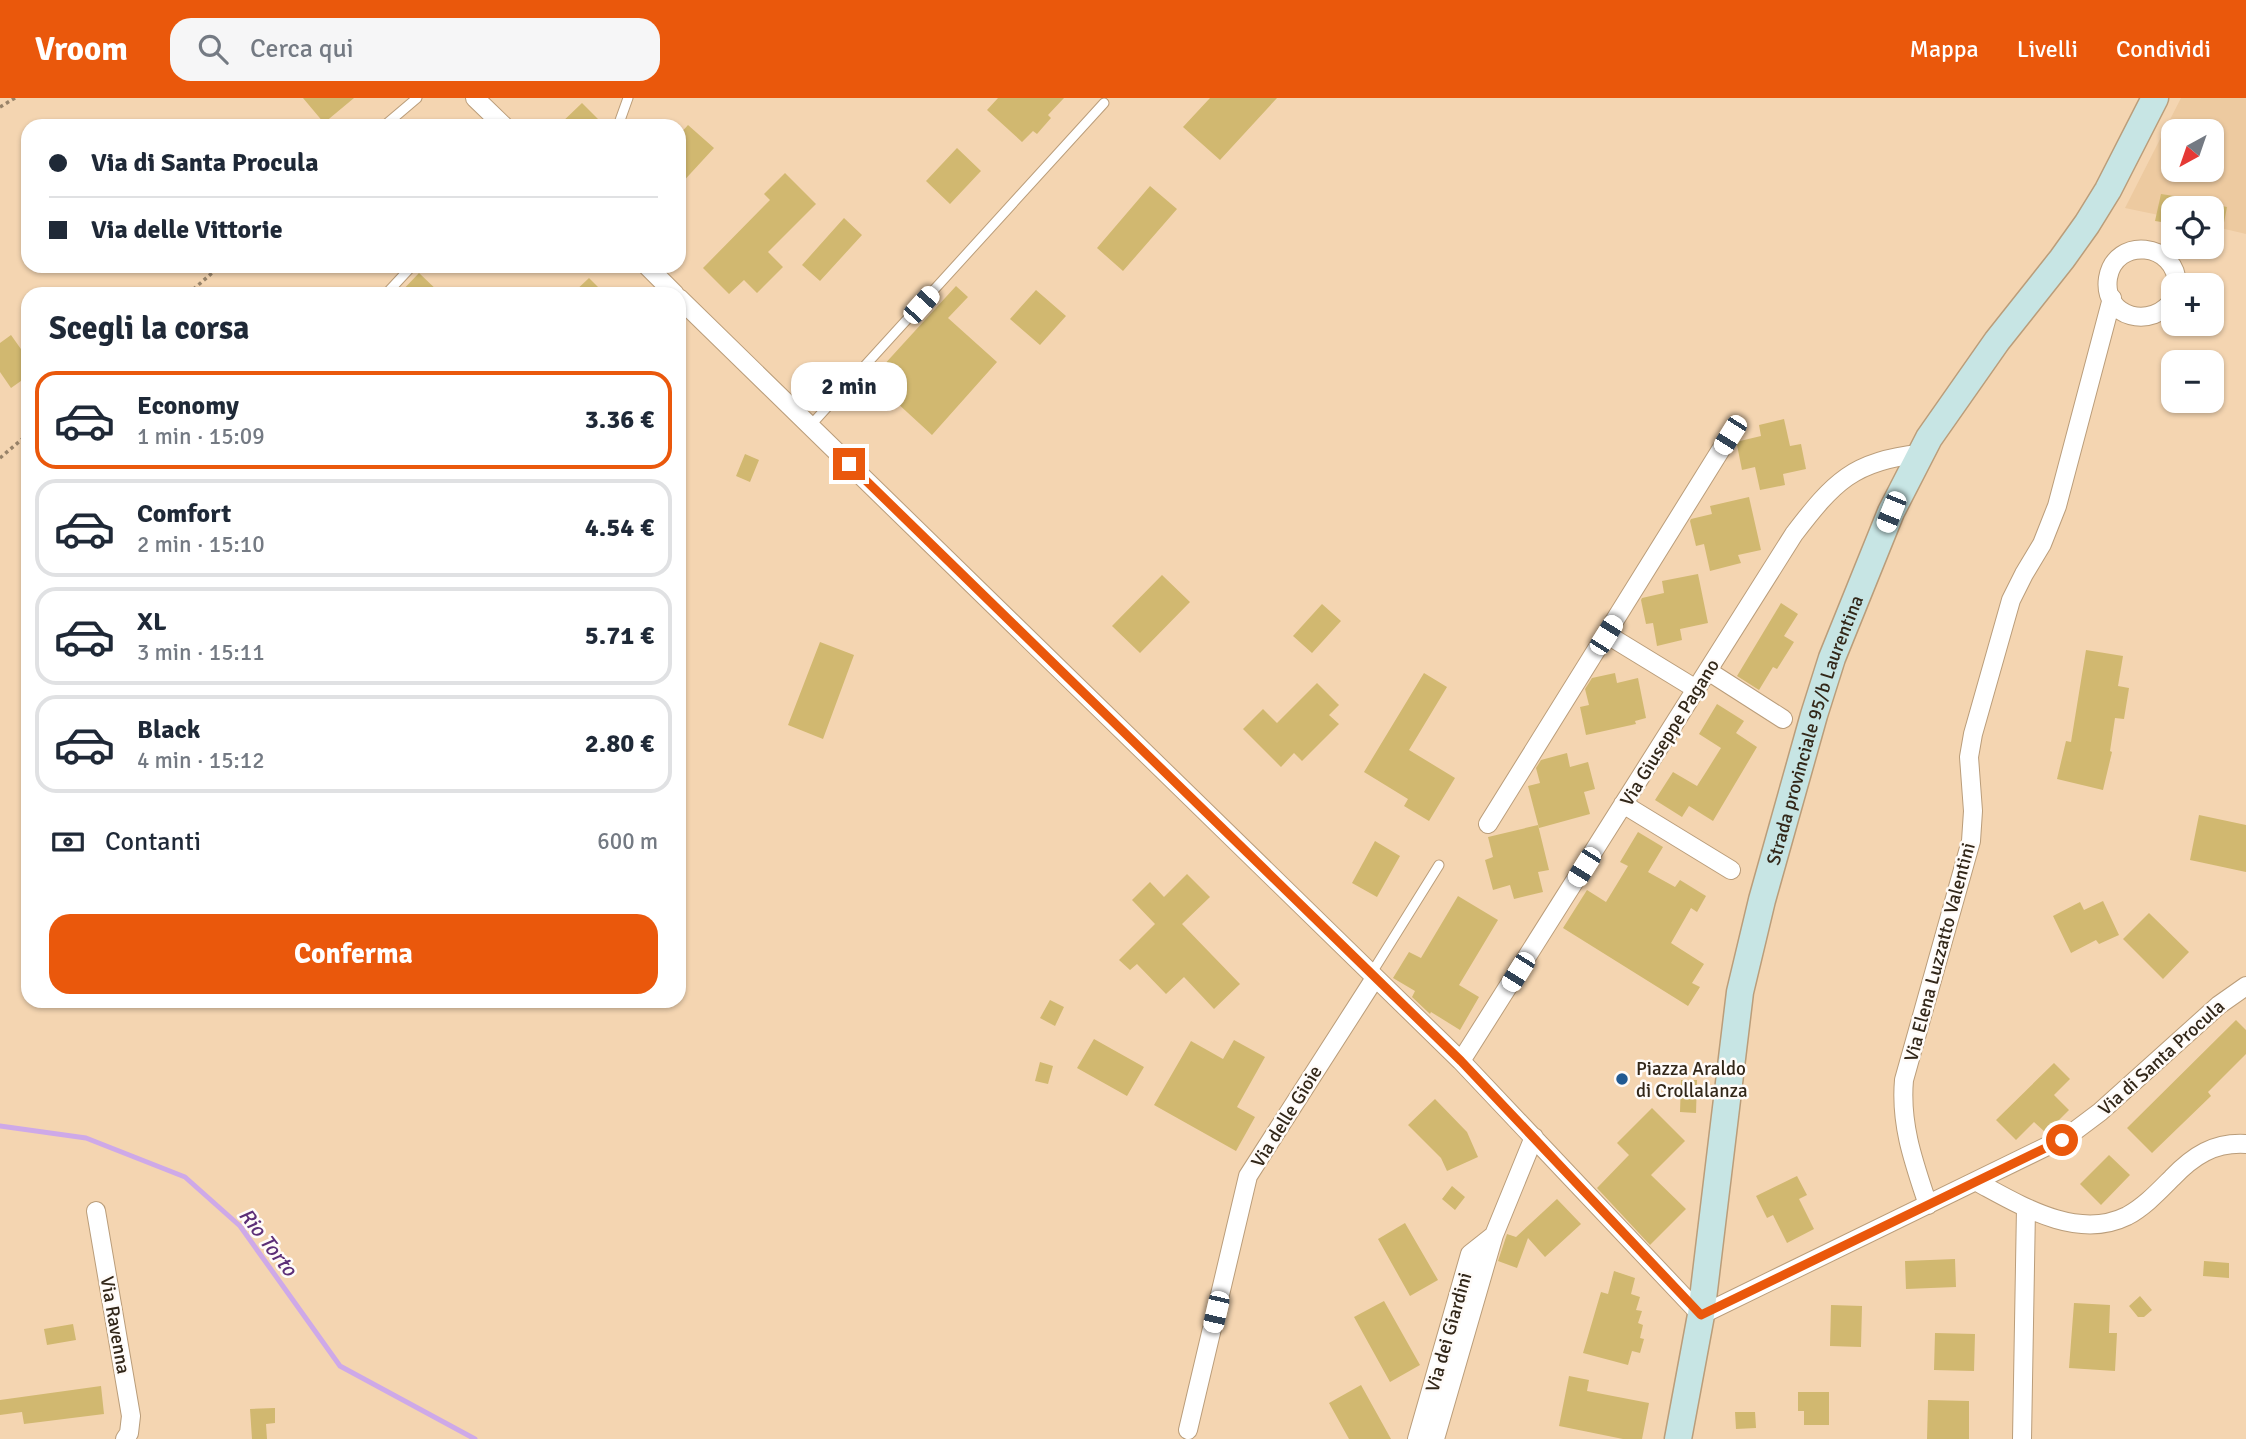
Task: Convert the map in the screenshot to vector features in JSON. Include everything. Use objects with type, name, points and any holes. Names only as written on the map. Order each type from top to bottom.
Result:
[{"type":"main road","name":"Strada provinciale 95/b Laurentina","points":[[1678,1439],[1701,1315],[1735,1030],[1750,944],[1832,658],[1891,512],[1920,454],[1938,423],[1997,341],[2087,224],[2108,190],[2155,98]]},
{"type":"street","points":[[475,98],[497,119]]},
{"type":"street","name":"Via Elena Luzzatto Valentini","points":[[1927,1205],[1906,1137],[1903,1116],[1904,1089],[1909,1060],[1971,841],[1973,807],[1969,757],[1972,741],[2011,600],[2042,544],[2057,506],[2112,298],[2108,278],[2111,268],[2126,253],[2148,249],[2167,259],[2174,273]]},
{"type":"street","points":[[654,273],[668,287]]},
{"type":"street","points":[[2112,298],[2126,314],[2136,317],[2161,312]]},
{"type":"street","points":[[686,305],[1461,1061],[1701,1315]]},
{"type":"street","points":[[1488,824],[1730,435]]},
{"type":"street","name":"Via Giuseppe Pagano","points":[[1461,1061],[1794,534],[1825,496],[1842,480],[1862,467],[1888,458],[1920,454]]},
{"type":"street","points":[[1606,635],[1696,689]]},
{"type":"street","points":[[1708,671],[1783,719]]},
{"type":"street","points":[[1623,804],[1731,870]]},
{"type":"street","name":"Via delle Gioie","points":[[1188,1430],[1248,1177],[1373,976]]},
{"type":"street","name":"Via di Santa Procula","points":[[1701,1315],[2062,1140],[2081,1128],[2208,1014],[2246,986]]},
{"type":"street","name":"Via dei Giardini","points":[[1435,1439],[1494,1234],[1534,1137]]},
{"type":"street","points":[[1977,1182],[2025,1209],[2069,1222],[2093,1224],[2130,1215],[2200,1153],[2215,1147],[2246,1144]]},
{"type":"street","points":[[2022,1439],[2025,1209]]},
{"type":"street","name":"Via Ravenna","points":[[96,1211],[131,1416],[129,1433],[125,1439]]},
{"type":"street","name":"Via dei Giardini","points":[[1417,1439],[1470,1254],[1494,1234]]},
{"type":"lane","points":[[392,119],[417,98]]},
{"type":"lane","points":[[620,119],[628,98]]},
{"type":"lane","points":[[810,426],[1104,103]]},
{"type":"lane","points":[[393,287],[406,273]]},
{"type":"lane","points":[[1373,976],[1438,865]]},
{"type":"path","points":[[0,107],[15,98]]},
{"type":"path","points":[[196,287],[212,273]]},
{"type":"path","points":[[0,458],[21,440]]},
{"type":"shaded area","points":[[2181,98],[2246,98],[2246,234],[2224,229],[2224,196],[2161,196],[2161,216],[2125,208],[2161,137],[2161,182],[2224,182],[2224,119],[2170,119]]},
{"type":"building","points":[[303,98],[354,98],[329,119],[321,119]]},
{"type":"building","points":[[998,98],[1064,98],[1048,115],[1051,118],[1037,134],[1033,131],[1022,142],[987,110]]},
{"type":"building","points":[[1210,98],[1277,98],[1220,160],[1183,127]]},
{"type":"building","points":[[582,103],[598,119],[565,119]]},
{"type":"building","points":[[688,125],[714,148],[686,178]]},
{"type":"building","points":[[957,148],[981,171],[950,204],[926,181]]},
{"type":"building","points":[[785,173],[816,204],[768,252],[783,267],[757,293],[744,280],[729,294],[703,268],[770,200],[764,194]]},
{"type":"building","points":[[1150,186],[1177,209],[1123,271],[1097,248]]},
{"type":"building","points":[[2161,194],[2174,196],[2161,196],[2161,222],[2155,221]]},
{"type":"building","points":[[844,218],[862,235],[820,281],[802,265]]},
{"type":"building","points":[[419,273],[434,287],[406,287]]},
{"type":"building","points":[[589,278],[598,287],[579,287]]},
{"type":"building","points":[[956,286],[968,297],[948,318],[997,362],[932,435],[871,379]]},
{"type":"building","points":[[1036,290],[1066,316],[1040,345],[1010,319]]},
{"type":"building","points":[[11,335],[21,349],[21,381],[11,388],[0,372],[0,343]]},
{"type":"building","points":[[1784,419],[1790,446],[1801,444],[1806,469],[1783,474],[1785,485],[1760,490],[1755,467],[1742,470],[1737,445],[1740,441],[1761,436],[1759,425]]},
{"type":"building","points":[[745,454],[759,460],[750,482],[736,476]]},
{"type":"building","points":[[1749,497],[1761,550],[1738,555],[1741,563],[1710,571],[1704,544],[1696,546],[1691,519],[1712,514],[1710,506]]},
{"type":"building","points":[[1698,574],[1708,623],[1680,629],[1682,640],[1657,646],[1653,623],[1646,624],[1642,598],[1664,593],[1662,581]]},
{"type":"building","points":[[1162,575],[1190,602],[1140,653],[1112,626]]},
{"type":"building","points":[[1781,603],[1798,614],[1784,636],[1794,642],[1777,669],[1773,667],[1759,690],[1737,676]]},
{"type":"building","points":[[1322,604],[1341,621],[1312,653],[1293,636]]},
{"type":"building","points":[[820,642],[854,655],[823,739],[788,725]]},
{"type":"building","points":[[2086,650],[2123,656],[2118,686],[2129,688],[2124,719],[2115,718],[2112,752],[2103,790],[2057,779],[2066,741],[2071,742]]},
{"type":"building","points":[[1424,673],[1447,687],[1409,750],[1455,778],[1429,821],[1404,806],[1408,799],[1364,772]]},
{"type":"building","points":[[1615,673],[1617,683],[1638,678],[1646,718],[1635,721],[1636,724],[1586,735],[1580,707],[1589,705],[1585,689],[1592,678]]},
{"type":"building","points":[[1317,683],[1339,705],[1329,715],[1339,724],[1302,761],[1294,753],[1281,767],[1243,729],[1263,709],[1277,723]]},
{"type":"building","points":[[1717,704],[1744,721],[1736,733],[1757,747],[1713,821],[1689,806],[1682,817],[1655,800],[1673,772],[1697,786],[1721,748],[1699,734]]},
{"type":"building","points":[[1567,753],[1570,767],[1588,762],[1595,789],[1584,792],[1590,814],[1539,828],[1528,786],[1540,783],[1536,768],[1541,760]]},
{"type":"building","points":[[2199,815],[2246,825],[2246,872],[2190,860]]},
{"type":"building","points":[[1538,825],[1549,870],[1538,872],[1543,892],[1514,899],[1510,885],[1493,890],[1485,860],[1493,857],[1488,837]]},
{"type":"building","points":[[1638,832],[1663,847],[1648,872],[1675,887],[1680,880],[1706,896],[1697,912],[1691,908],[1671,943],[1704,964],[1692,983],[1700,987],[1688,1006],[1563,928],[1587,890],[1606,902],[1628,866],[1620,862]]},
{"type":"building","points":[[1375,841],[1400,856],[1377,897],[1352,883]]},
{"type":"building","points":[[1187,874],[1210,897],[1182,924],[1240,984],[1214,1009],[1184,977],[1166,994],[1137,964],[1130,970],[1119,960],[1155,924],[1132,900],[1150,882],[1164,897]]},
{"type":"building","points":[[1458,896],[1498,920],[1459,985],[1479,997],[1460,1030],[1431,1012],[1430,1014],[1412,997],[1415,991],[1393,978],[1409,952],[1421,958]]},
{"type":"building","points":[[2103,901],[2119,935],[2099,944],[2096,940],[2071,953],[2053,916],[2080,902],[2084,910]]},
{"type":"building","points":[[2149,913],[2189,952],[2163,979],[2123,939]]},
{"type":"building","points":[[1050,1000],[1064,1007],[1055,1026],[1040,1018]]},
{"type":"building","points":[[2236,1020],[2246,1030],[2246,1054],[2208,1092],[2211,1096],[2152,1153],[2127,1128]]},
{"type":"building","points":[[1094,1039],[1144,1067],[1127,1096],[1077,1068]]},
{"type":"building","points":[[1234,1040],[1265,1057],[1237,1107],[1255,1117],[1236,1151],[1154,1105],[1191,1041],[1223,1059]]},
{"type":"building","points":[[1040,1062],[1053,1066],[1048,1084],[1035,1081]]},
{"type":"building","points":[[2054,1063],[2070,1079],[2054,1095],[2069,1110],[2046,1133],[2034,1122],[2016,1140],[1996,1120]]},
{"type":"building","points":[[1681,1080],[1697,1080],[1696,1113],[1680,1112]]},
{"type":"building","points":[[1435,1099],[1467,1132],[1478,1157],[1447,1171],[1441,1158],[1408,1125]]},
{"type":"building","points":[[1652,1108],[1685,1141],[1651,1175],[1686,1209],[1650,1245],[1597,1188],[1629,1155],[1617,1143]]},
{"type":"building","points":[[2109,1155],[2130,1175],[2101,1205],[2080,1184]]},
{"type":"building","points":[[1797,1176],[1807,1195],[1799,1199],[1814,1229],[1787,1243],[1773,1215],[1767,1218],[1756,1196]]},
{"type":"building","points":[[1452,1186],[1465,1197],[1455,1210],[1442,1199]]},
{"type":"building","points":[[1557,1199],[1581,1224],[1545,1257],[1528,1238],[1517,1268],[1498,1261],[1507,1234],[1516,1237]]},
{"type":"building","points":[[1405,1223],[1438,1280],[1410,1296],[1378,1239]]},
{"type":"building","points":[[1955,1259],[1956,1287],[1906,1289],[1905,1261]]},
{"type":"building","points":[[2204,1261],[2229,1263],[2229,1278],[2203,1276]]},
{"type":"building","points":[[1614,1271],[1635,1278],[1631,1294],[1640,1297],[1636,1310],[1642,1311],[1638,1323],[1643,1325],[1640,1338],[1644,1339],[1640,1353],[1632,1351],[1628,1365],[1583,1353],[1601,1292],[1608,1294]]},
{"type":"building","points":[[2140,1296],[2152,1310],[2144,1317],[2138,1317],[2129,1306]]},
{"type":"building","points":[[1384,1301],[1420,1365],[1390,1382],[1354,1317]]},
{"type":"building","points":[[2074,1303],[2110,1305],[2109,1333],[2117,1333],[2115,1371],[2069,1368]]},
{"type":"building","points":[[1831,1305],[1862,1306],[1861,1347],[1830,1346]]},
{"type":"building","points":[[73,1324],[76,1340],[47,1345],[44,1329]]},
{"type":"building","points":[[1935,1333],[1975,1334],[1974,1371],[1934,1370]]},
{"type":"building","points":[[1569,1376],[1589,1380],[1587,1391],[1649,1403],[1642,1439],[1623,1439],[1559,1426]]},
{"type":"building","points":[[1361,1385],[1391,1439],[1349,1439],[1329,1403]]},
{"type":"building","points":[[101,1386],[104,1414],[24,1424],[22,1412],[0,1415],[0,1400]]},
{"type":"building","points":[[1798,1392],[1829,1392],[1829,1425],[1804,1425],[1804,1411],[1798,1411]]},
{"type":"building","points":[[1928,1400],[1969,1401],[1969,1439],[1927,1439]]},
{"type":"building","points":[[275,1408],[275,1423],[266,1424],[267,1439],[252,1439],[250,1409]]},
{"type":"building","points":[[1735,1412],[1755,1412],[1756,1428],[1736,1429]]},
{"type":"waterway","name":"Rio Torto","points":[[0,1126],[86,1138],[185,1177],[240,1226],[340,1366],[475,1439]]},
{"type":"place","name":"Piazza Araldo di Crollalanza","points":[[1622,1079]]},
{"type":"route","points":[[849,464],[1461,1061],[1701,1315],[2062,1140]]}]
